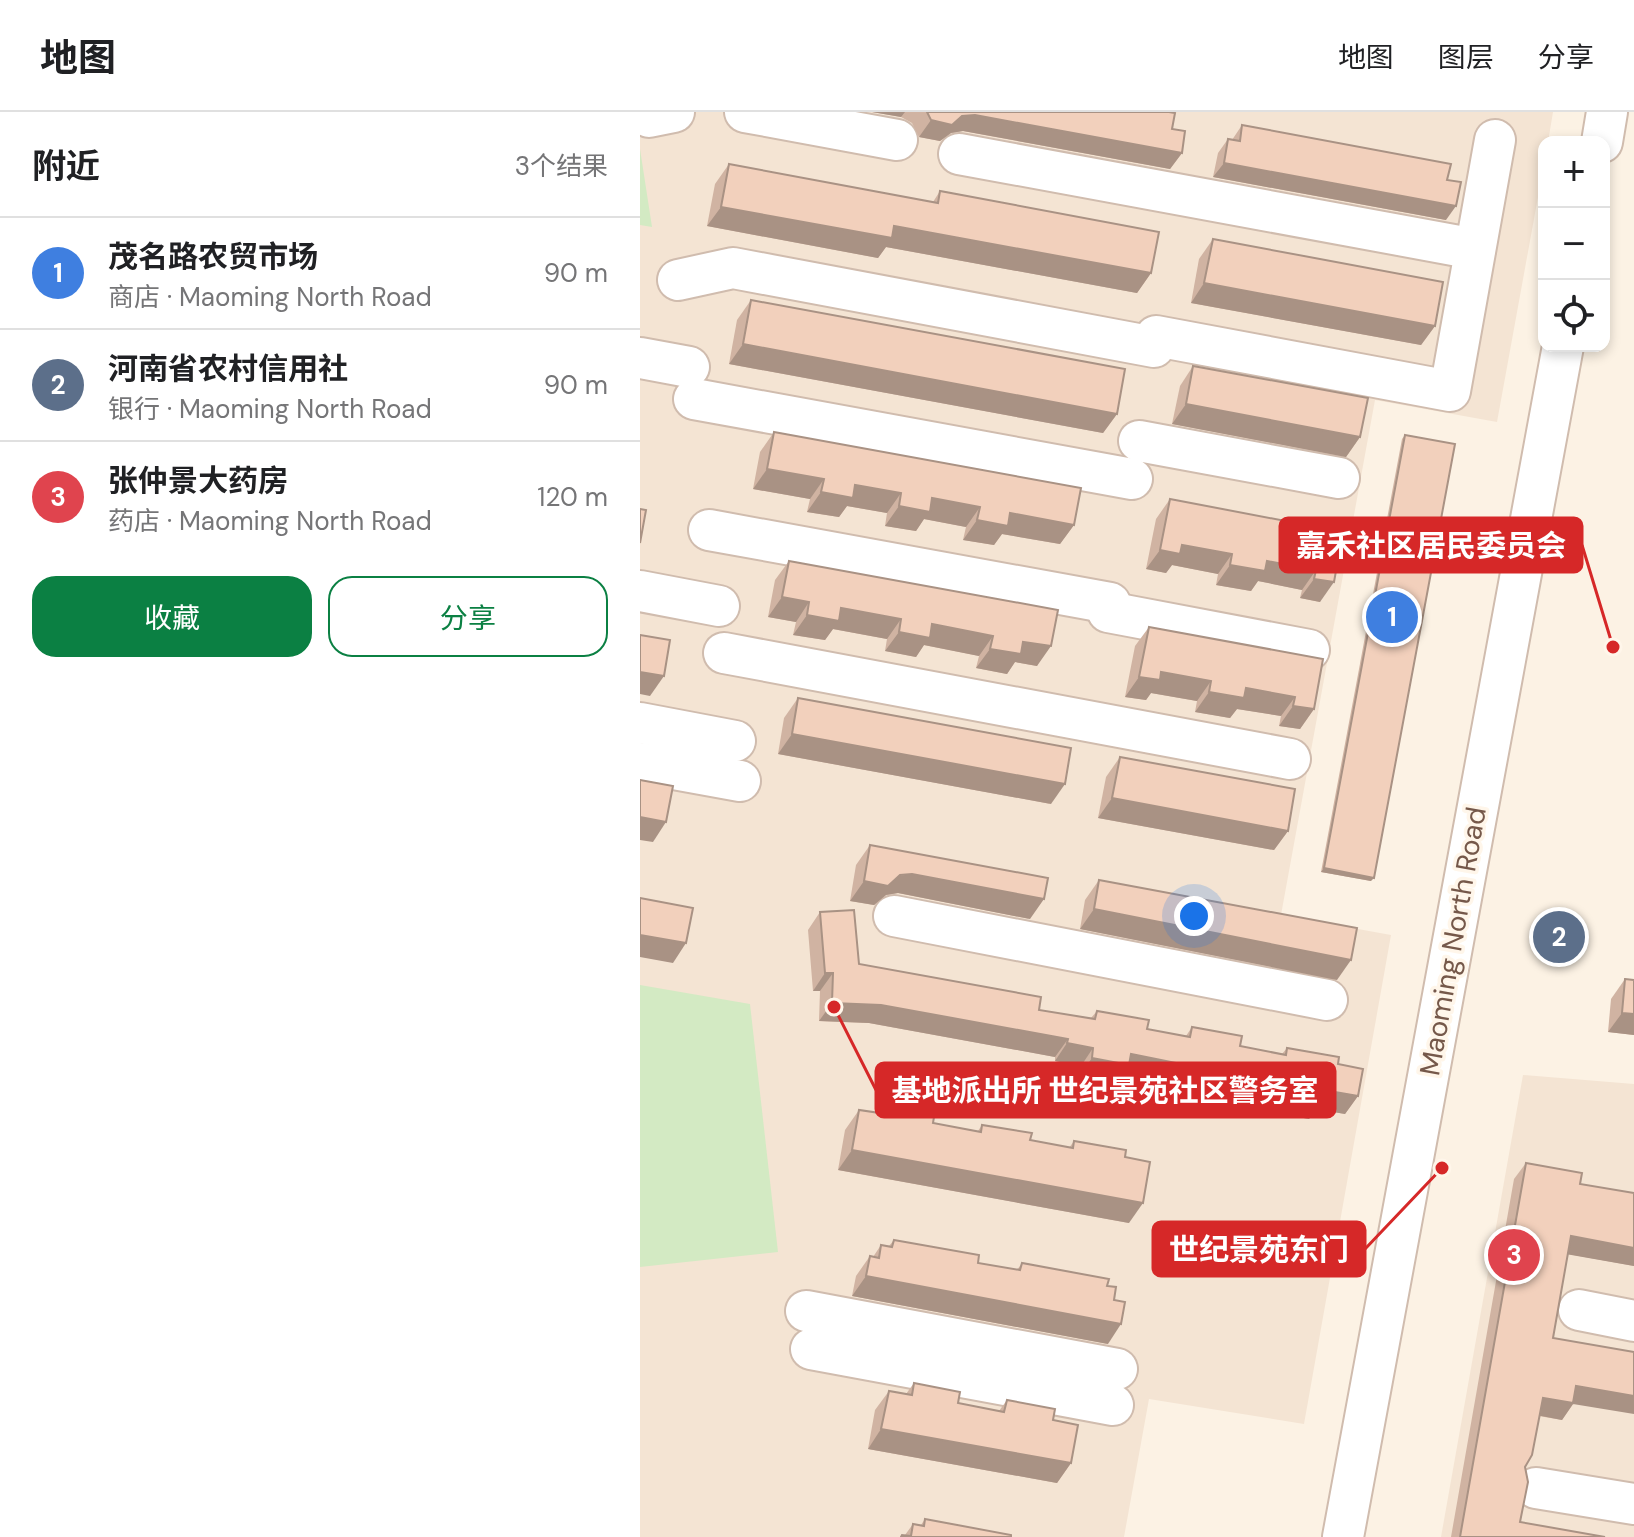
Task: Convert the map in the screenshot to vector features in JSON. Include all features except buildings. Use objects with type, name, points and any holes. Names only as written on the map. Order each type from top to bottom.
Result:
[{"type":"street","points":[[745,112],[897,140]]},
{"type":"street","points":[[1603,136],[1607,112]]},
{"type":"street","points":[[678,280],[733,268],[1450,391],[1475,249],[1506,132]]},
{"type":"street","points":[[959,154],[1475,249]]},
{"type":"street","name":"Maoming North Road","points":[[1343,1537],[1562,352]]},
{"type":"street","points":[[640,358],[692,383],[1135,460],[1339,478]]},
{"type":"street","points":[[709,530],[1109,607],[1309,650]]},
{"type":"street","points":[[640,591],[719,606]]},
{"type":"street","points":[[724,653],[1290,759]]},
{"type":"street","points":[[640,723],[735,741]]},
{"type":"street","points":[[640,763],[740,781]]},
{"type":"street","points":[[894,916],[1327,1000]]},
{"type":"street","points":[[1579,1310],[1634,1321]]},
{"type":"street","points":[[808,1330],[1115,1387]]},
{"type":"street","points":[[1536,1488],[1634,1504]]},
{"type":"shaded area","points":[[640,112],[1553,112],[1549,136],[1538,136],[1538,197],[1497,422],[1375,400],[1281,915],[1391,935],[1304,1424],[1149,1399],[1124,1537],[640,1537]]},
{"type":"shaded area","points":[[1523,1075],[1634,1084],[1634,1537],[1441,1537]]},
{"type":"green space","points":[[640,149],[652,227],[640,225]]},
{"type":"green space","points":[[640,985],[750,1004],[778,1252],[640,1267]]},
{"type":"place","name":"茂名路农贸市场","points":[[1392,617]]},
{"type":"place","name":"嘉禾社区居民委员会","points":[[1613,647]]},
{"type":"place","name":"河南省农村信用社","points":[[1559,937]]},
{"type":"place","name":"基地派出所 世纪景苑社区警务室","points":[[834,1007]]},
{"type":"place","name":"世纪景苑东门","points":[[1442,1168]]},
{"type":"place","name":"张仲景大药房","points":[[1514,1255]]}]
